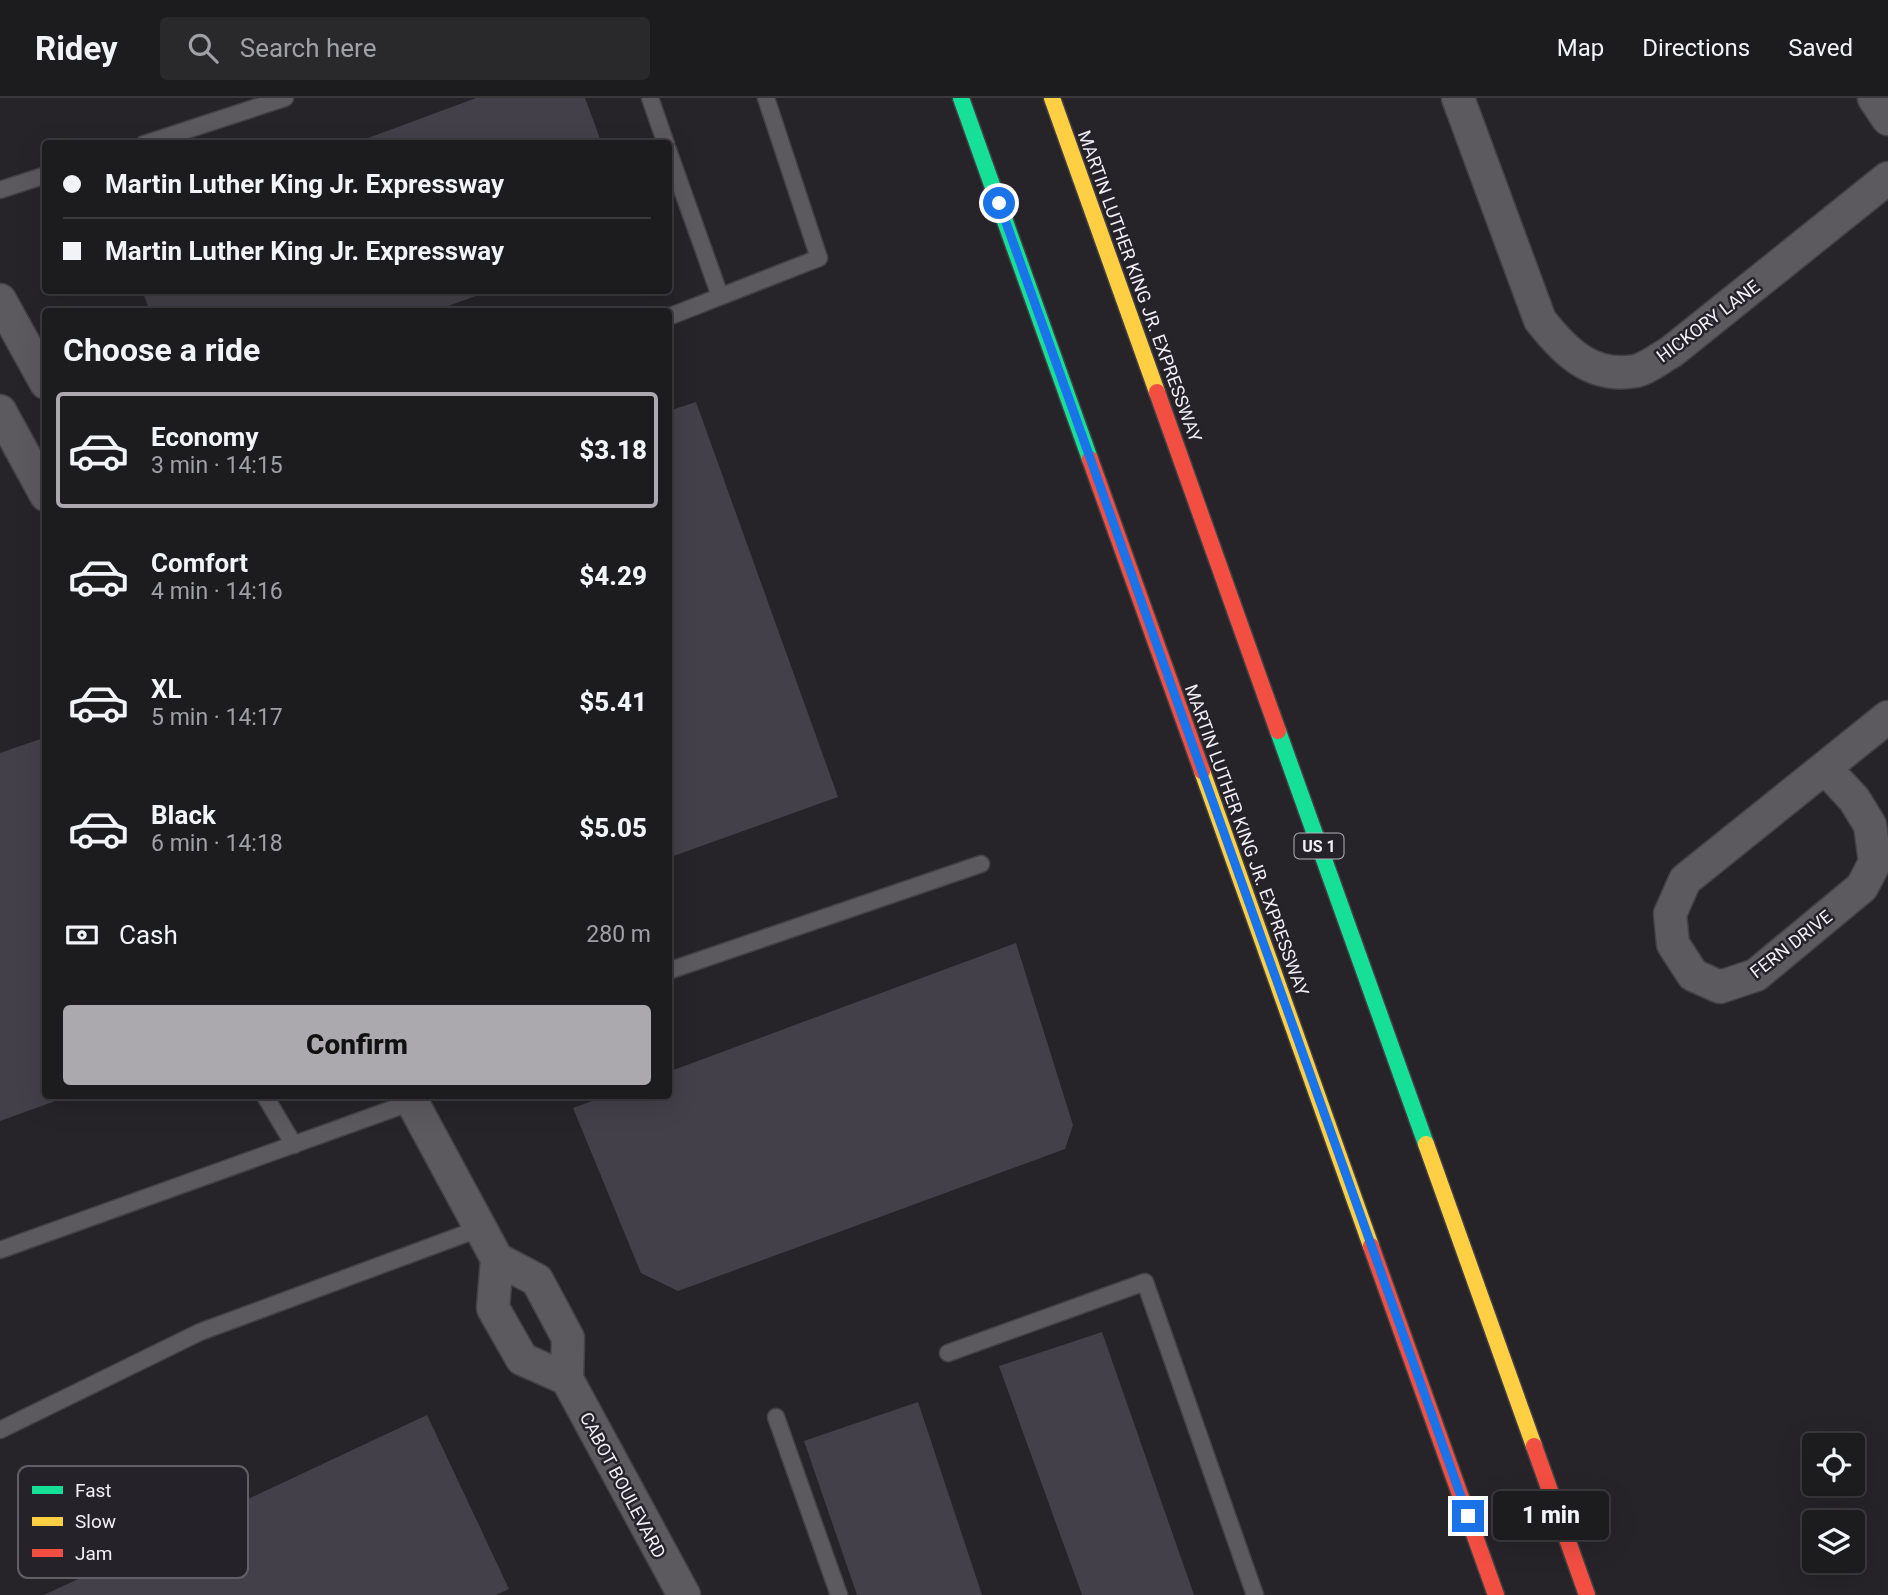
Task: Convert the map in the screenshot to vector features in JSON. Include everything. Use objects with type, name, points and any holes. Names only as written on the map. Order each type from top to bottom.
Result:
[{"type":"highway","name":"MARTIN LUTHER KING JR. EXPRESSWAY","points":[[961,98],[1496,1595]]},
{"type":"highway","name":"MARTIN LUTHER KING JR. EXPRESSWAY","points":[[1052,98],[1587,1595]]},
{"type":"street","name":"HICKORY LANE","points":[[1458,98],[1540,320],[1563,350],[1602,371],[1638,370],[1671,352],[1888,178]]},
{"type":"street","points":[[1874,98],[1888,119]]},
{"type":"street","points":[[0,300],[42,376]]},
{"type":"street","points":[[0,411],[42,488]]},
{"type":"street","name":"FERN DRIVE","points":[[1825,768],[1854,800],[1870,825],[1875,862],[1861,887],[1756,975],[1720,987],[1693,975],[1673,943],[1670,914],[1685,880],[1888,717]]},
{"type":"street","points":[[411,1099],[497,1259],[493,1308],[522,1359],[567,1379]]},
{"type":"street","name":"CABOT BOULEVARD","points":[[497,1259],[537,1280],[568,1338],[567,1379],[681,1594]]},
{"type":"lane","points":[[156,140],[285,98]]},
{"type":"lane","points":[[650,98],[665,140]]},
{"type":"lane","points":[[672,315],[819,258],[766,98]]},
{"type":"lane","points":[[672,161],[720,296]]},
{"type":"lane","points":[[0,190],[42,176]]},
{"type":"lane","points":[[672,970],[982,864]]},
{"type":"lane","points":[[267,1099],[293,1145]]},
{"type":"lane","points":[[0,1250],[293,1145],[411,1099]]},
{"type":"lane","points":[[0,1430],[200,1332],[481,1228]]},
{"type":"lane","points":[[948,1353],[1145,1282],[1255,1595]]},
{"type":"lane","points":[[776,1417],[839,1595]]},
{"type":"building","points":[[476,98],[585,98],[601,140],[363,140]]},
{"type":"building","points":[[143,294],[481,294],[443,308],[149,308]]},
{"type":"building","points":[[696,402],[838,797],[672,857],[672,410]]},
{"type":"building","points":[[42,738],[42,1099],[61,1099],[0,1121],[0,753]]},
{"type":"building","points":[[1016,943],[1073,1125],[1065,1149],[678,1291],[641,1273],[573,1108],[598,1099],[672,1099],[672,1071]]},
{"type":"building","points":[[1102,1332],[1194,1595],[1082,1595],[999,1366]]},
{"type":"building","points":[[918,1402],[982,1595],[857,1595],[804,1441]]},
{"type":"building","points":[[427,1415],[509,1589],[496,1595],[44,1595],[80,1578],[248,1578],[248,1499]]},
{"type":"traffic: fast","points":[[961,98],[1090,459]]},
{"type":"traffic: fast","points":[[1278,731],[1426,1144]]},
{"type":"traffic: slow","points":[[1052,98],[1157,392]]},
{"type":"traffic: slow","points":[[1202,771],[1371,1246]]},
{"type":"traffic: slow","points":[[1426,1144],[1534,1446]]},
{"type":"traffic: jam","points":[[1157,392],[1278,731]]},
{"type":"traffic: jam","points":[[1090,459],[1202,771]]},
{"type":"traffic: jam","points":[[1371,1246],[1496,1595]]},
{"type":"traffic: jam","points":[[1534,1446],[1587,1595]]},
{"type":"route","points":[[999,203],[1468,1516]]}]
